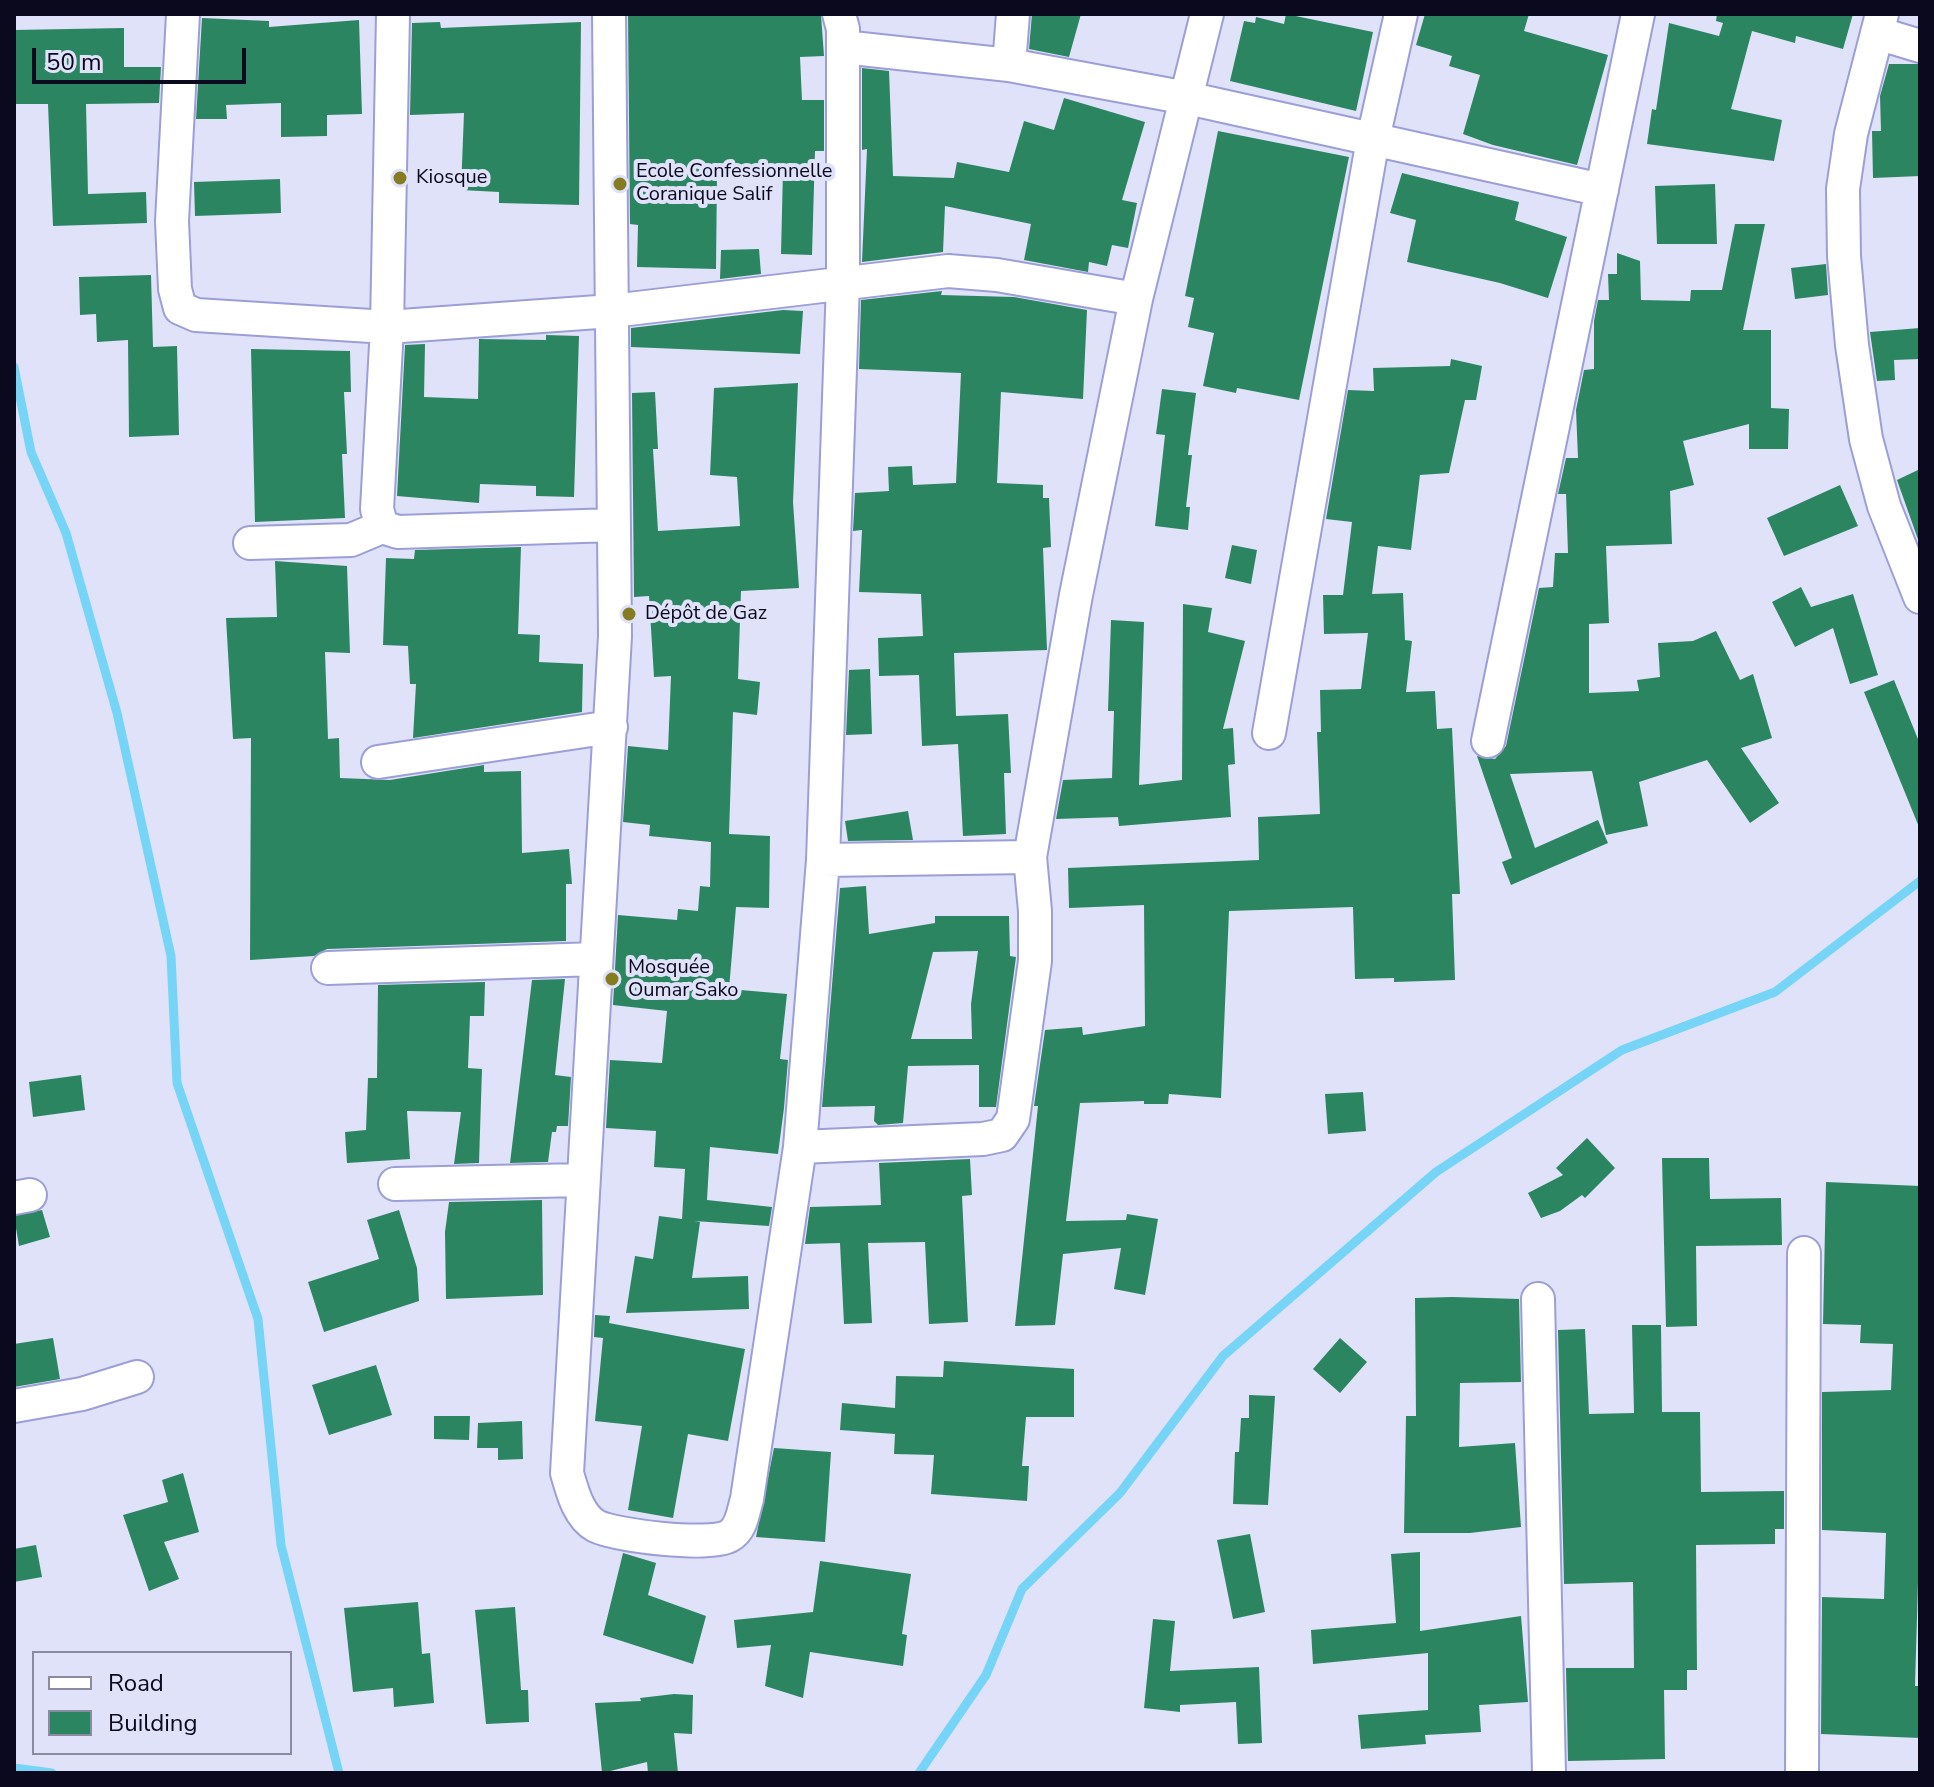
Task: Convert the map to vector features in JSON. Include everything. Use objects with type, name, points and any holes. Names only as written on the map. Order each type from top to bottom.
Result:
[{"type":"street","points":[[183,14],[172,221],[175,289],[180,308],[196,315],[387,327],[612,311],[948,271],[997,275],[1136,299]]},
{"type":"street","points":[[382,527],[377,509],[387,327],[393,14]]},
{"type":"street","points":[[609,14],[614,525],[611,727],[567,1473],[580,1510],[595,1525],[701,1543],[728,1537],[739,1527],[747,1499],[800,1147],[823,860],[843,282],[843,47],[839,14]]},
{"type":"street","points":[[1009,65],[1013,14]]},
{"type":"street","points":[[800,1147],[983,1139],[1002,1135],[1013,1119],[1035,961],[1035,911],[1030,857],[1076,595],[1136,299],[1207,14]]},
{"type":"street","points":[[1269,733],[1373,139],[1401,14]]},
{"type":"street","points":[[1488,741],[1638,14]]},
{"type":"street","points":[[1920,46],[1880,24],[1851,134],[1843,189],[1844,256],[1852,345],[1866,439],[1884,506],[1920,597]]},
{"type":"street","points":[[843,47],[1009,65],[1187,98],[1602,190]]},
{"type":"street","points":[[250,543],[351,540],[382,527],[398,532],[614,525]]},
{"type":"street","points":[[378,762],[611,727]]},
{"type":"street","points":[[823,860],[1030,857]]},
{"type":"street","points":[[328,968],[596,959]]},
{"type":"street","points":[[395,1184],[583,1180]]},
{"type":"street","points":[[1802,1773],[1804,1253]]},
{"type":"street","points":[[1538,1299],[1549,1773]]},
{"type":"street","points":[[14,1406],[82,1394],[137,1377]]},
{"type":"building","points":[[628,14],[821,15],[824,56],[800,57],[802,100],[824,100],[824,151],[815,151],[812,255],[781,254],[783,170],[717,173],[716,269],[637,267],[638,225],[630,224]]},
{"type":"building","points":[[1032,14],[1081,14],[1069,57],[1029,49]]},
{"type":"building","points":[[1286,14],[1373,32],[1356,111],[1230,81],[1244,21],[1255,23],[1256,17],[1284,24]]},
{"type":"building","points":[[1425,14],[1529,14],[1524,31],[1608,55],[1577,165],[1493,145],[1463,134],[1480,75],[1449,66],[1452,56],[1416,45]]},
{"type":"building","points":[[1717,14],[1853,14],[1843,49],[1796,36],[1795,43],[1752,31],[1731,109],[1782,120],[1774,161],[1647,144],[1652,109],[1656,110],[1669,23],[1719,36],[1723,23],[1716,21]]},
{"type":"building","points":[[202,18],[269,21],[269,27],[359,20],[362,114],[327,115],[327,136],[281,137],[281,103],[226,105],[227,119],[196,119]]},
{"type":"building","points":[[440,22],[441,28],[581,22],[579,205],[499,203],[499,192],[461,190],[464,113],[410,115],[412,23]]},
{"type":"building","points":[[124,28],[124,67],[161,67],[159,103],[86,104],[88,194],[146,192],[147,223],[53,226],[48,104],[14,104],[14,30]]},
{"type":"building","points":[[1889,64],[1920,64],[1920,176],[1873,178],[1872,131],[1881,131],[1880,96]]},
{"type":"building","points":[[862,68],[889,71],[893,176],[954,178],[957,162],[1009,172],[1024,121],[1054,130],[1064,98],[1145,122],[1122,200],[1137,203],[1128,248],[1112,245],[1107,266],[1089,262],[1088,272],[1024,260],[1031,224],[945,206],[943,252],[862,262],[867,149],[862,150]]},
{"type":"building","points":[[1218,131],[1349,157],[1299,400],[1237,388],[1236,393],[1203,386],[1214,333],[1188,327],[1194,298],[1185,296]]},
{"type":"building","points":[[1402,173],[1519,202],[1515,220],[1567,237],[1548,298],[1500,283],[1407,262],[1416,220],[1390,213]]},
{"type":"building","points":[[280,179],[281,213],[195,216],[194,182]]},
{"type":"building","points":[[1715,184],[1717,244],[1657,244],[1655,186]]},
{"type":"building","points":[[1735,224],[1765,224],[1743,330],[1771,330],[1771,408],[1789,409],[1788,449],[1749,449],[1749,424],[1683,441],[1694,485],[1670,491],[1672,544],[1606,546],[1609,623],[1589,624],[1589,693],[1639,691],[1637,680],[1660,677],[1658,643],[1693,641],[1716,631],[1740,680],[1753,674],[1772,738],[1741,748],[1779,803],[1750,823],[1707,760],[1639,782],[1648,826],[1606,835],[1592,771],[1510,774],[1535,848],[1598,820],[1608,843],[1511,885],[1502,862],[1512,858],[1477,756],[1495,759],[1506,746],[1539,588],[1553,587],[1555,553],[1568,553],[1566,494],[1558,494],[1566,458],[1578,458],[1576,410],[1584,370],[1594,369],[1594,321],[1598,300],[1609,300],[1608,274],[1617,274],[1617,253],[1640,261],[1641,300],[1690,301],[1691,290],[1722,290]]},
{"type":"building","points":[[759,249],[761,274],[720,279],[721,250]]},
{"type":"building","points":[[1826,264],[1828,295],[1795,299],[1791,268]]},
{"type":"building","points":[[151,275],[153,347],[177,346],[179,435],[129,437],[128,340],[97,342],[96,314],[80,315],[79,277]]},
{"type":"building","points":[[942,291],[941,295],[1014,297],[1087,310],[1083,399],[1001,392],[997,483],[1043,485],[1043,498],[1049,498],[1051,547],[1043,548],[1047,650],[954,653],[956,716],[1008,714],[1011,773],[1004,773],[1006,834],[963,836],[958,744],[922,746],[919,675],[879,676],[878,638],[923,636],[921,594],[859,592],[862,530],[853,531],[855,493],[889,491],[888,467],[912,466],[913,485],[956,483],[961,373],[859,369],[861,300]]},
{"type":"building","points":[[783,310],[803,311],[800,354],[631,347],[631,328]]},
{"type":"building","points":[[1920,328],[1920,359],[1894,360],[1895,380],[1877,381],[1870,332]]},
{"type":"building","points":[[546,335],[579,336],[574,497],[536,496],[536,486],[480,484],[479,503],[397,496],[405,345],[425,344],[424,397],[478,399],[479,339],[546,340]]},
{"type":"building","points":[[251,349],[350,351],[351,392],[344,392],[347,454],[342,454],[345,518],[255,522]]},
{"type":"building","points":[[1451,359],[1482,366],[1476,400],[1465,400],[1449,473],[1420,475],[1411,550],[1378,546],[1372,594],[1403,593],[1405,640],[1412,641],[1406,692],[1435,691],[1437,729],[1452,728],[1460,894],[1452,894],[1455,980],[1394,982],[1394,978],[1355,979],[1353,907],[1229,911],[1221,1098],[1169,1094],[1168,1104],[1144,1104],[1144,1101],[1080,1103],[1066,1221],[1126,1220],[1127,1214],[1158,1219],[1145,1295],[1114,1289],[1121,1248],[1063,1254],[1055,1325],[1015,1326],[1038,1106],[1034,1106],[1045,1030],[1082,1027],[1083,1035],[1145,1026],[1144,905],[1069,908],[1068,868],[1259,860],[1258,817],[1320,814],[1317,732],[1321,732],[1320,690],[1361,689],[1368,633],[1324,634],[1323,595],[1343,595],[1352,522],[1326,519],[1348,390],[1374,391],[1373,368],[1450,366]]},
{"type":"building","points":[[798,383],[793,502],[799,588],[741,591],[738,679],[760,682],[757,715],[733,712],[729,834],[770,836],[769,908],[736,907],[729,989],[787,994],[780,1059],[788,1060],[784,1108],[778,1154],[710,1147],[707,1200],[772,1207],[769,1226],[694,1221],[700,1222],[692,1278],[748,1276],[749,1309],[626,1313],[635,1256],[653,1259],[659,1216],[682,1219],[685,1169],[654,1167],[656,1131],[606,1128],[610,1060],[662,1063],[667,1011],[613,1005],[618,915],[677,920],[678,909],[698,911],[700,886],[710,887],[711,842],[649,836],[650,825],[623,822],[628,746],[668,750],[671,676],[654,677],[649,596],[634,597],[632,393],[655,392],[658,449],[653,449],[658,531],[740,526],[737,477],[710,475],[714,388]]},
{"type":"building","points":[[1162,389],[1196,393],[1188,455],[1192,455],[1186,507],[1190,507],[1188,530],[1155,526],[1165,435],[1156,434]]},
{"type":"building","points":[[1920,469],[1920,545],[1897,480]]},
{"type":"building","points":[[1840,485],[1858,526],[1784,556],[1767,518]]},
{"type":"building","points":[[1232,545],[1257,550],[1251,584],[1225,578]]},
{"type":"building","points":[[521,547],[518,634],[540,635],[539,662],[583,664],[582,712],[413,738],[416,684],[410,684],[408,646],[383,645],[386,558],[414,559],[415,550]]},
{"type":"building","points":[[275,561],[347,566],[350,653],[325,652],[328,739],[339,738],[340,778],[390,780],[484,765],[484,772],[521,771],[522,853],[569,849],[572,884],[566,884],[566,941],[327,949],[314,956],[250,960],[251,738],[233,739],[226,618],[277,617]]},
{"type":"building","points":[[1801,587],[1811,607],[1853,594],[1878,675],[1850,684],[1833,628],[1795,647],[1772,602]]},
{"type":"building","points":[[1183,604],[1212,608],[1208,632],[1245,641],[1223,729],[1233,728],[1235,764],[1228,765],[1231,817],[1119,826],[1118,817],[1056,819],[1063,780],[1112,778],[1114,711],[1108,711],[1111,620],[1144,622],[1139,785],[1182,780]]},
{"type":"building","points":[[870,669],[872,734],[846,735],[849,670]]},
{"type":"building","points":[[1894,680],[1920,744],[1919,827],[1864,692]]},
{"type":"building","points":[[908,811],[913,840],[848,841],[845,821]]},
{"type":"building","points":[[866,886],[869,934],[935,923],[935,916],[1009,916],[1010,956],[1016,957],[996,1107],[979,1107],[979,1065],[908,1066],[903,1123],[878,1125],[874,1121],[875,1106],[822,1107],[840,888]],"holes":[[[978,951],[971,1004],[972,1039],[911,1039],[933,952]]]},
{"type":"building","points":[[565,979],[555,1075],[571,1077],[568,1126],[557,1126],[556,1132],[552,1132],[548,1162],[510,1163],[532,980]]},
{"type":"building","points":[[485,982],[484,1016],[470,1016],[468,1068],[482,1069],[479,1163],[454,1164],[461,1112],[407,1111],[410,1159],[347,1163],[345,1132],[366,1130],[368,1078],[377,1078],[378,985]]},
{"type":"building","points":[[81,1075],[85,1110],[33,1117],[29,1082]]},
{"type":"building","points":[[1363,1092],[1366,1131],[1328,1134],[1325,1094]]},
{"type":"building","points":[[1587,1138],[1615,1168],[1585,1198],[1582,1195],[1560,1211],[1541,1218],[1528,1193],[1563,1175],[1556,1168]]},
{"type":"building","points":[[1662,1158],[1709,1158],[1710,1199],[1781,1198],[1782,1245],[1696,1246],[1697,1326],[1666,1327]]},
{"type":"building","points":[[970,1159],[972,1195],[962,1196],[968,1322],[929,1324],[925,1242],[868,1243],[872,1323],[844,1324],[840,1243],[805,1244],[810,1207],[881,1205],[879,1163]]},
{"type":"building","points":[[1826,1182],[1920,1186],[1920,1513],[1915,1686],[1920,1686],[1920,1738],[1821,1734],[1822,1597],[1884,1599],[1886,1533],[1822,1530],[1822,1392],[1891,1390],[1893,1344],[1860,1343],[1861,1325],[1823,1324]]},
{"type":"building","points":[[542,1200],[543,1295],[446,1299],[445,1232],[449,1202]]},
{"type":"building","points":[[42,1210],[50,1237],[19,1246],[14,1216]]},
{"type":"building","points":[[399,1210],[417,1268],[419,1301],[324,1332],[308,1282],[379,1259],[367,1220]]},
{"type":"building","points":[[1415,1298],[1519,1299],[1521,1382],[1460,1383],[1459,1447],[1515,1443],[1521,1527],[1470,1533],[1404,1533],[1406,1416],[1416,1416]]},
{"type":"building","points":[[595,1315],[610,1316],[609,1323],[745,1349],[728,1441],[688,1434],[673,1518],[628,1510],[642,1426],[595,1421],[603,1338],[594,1337]]},
{"type":"building","points":[[1632,1325],[1661,1325],[1662,1412],[1700,1412],[1701,1492],[1784,1491],[1784,1529],[1775,1529],[1775,1544],[1696,1545],[1697,1670],[1687,1670],[1687,1690],[1664,1690],[1665,1759],[1568,1761],[1566,1668],[1634,1668],[1633,1582],[1564,1584],[1558,1330],[1585,1329],[1589,1414],[1634,1413]]},
{"type":"building","points":[[53,1338],[60,1379],[14,1387],[14,1344]]},
{"type":"building","points":[[1340,1338],[1367,1362],[1340,1393],[1313,1369]]},
{"type":"building","points":[[944,1361],[1074,1369],[1074,1417],[1026,1417],[1022,1466],[1029,1466],[1027,1501],[931,1494],[934,1455],[894,1454],[895,1434],[840,1430],[842,1403],[895,1408],[896,1376],[943,1377]]},
{"type":"building","points":[[376,1365],[392,1415],[329,1435],[312,1385]]},
{"type":"building","points":[[1249,1395],[1275,1396],[1268,1505],[1233,1504],[1235,1452],[1239,1452],[1241,1418],[1249,1418]]},
{"type":"building","points":[[434,1416],[470,1416],[469,1440],[434,1439]]},
{"type":"building","points":[[522,1421],[523,1459],[498,1460],[498,1448],[477,1448],[478,1423]]},
{"type":"building","points":[[774,1448],[831,1452],[825,1542],[756,1537]]},
{"type":"building","points":[[183,1473],[199,1532],[164,1542],[179,1579],[149,1591],[123,1515],[168,1502],[162,1480]]},
{"type":"building","points":[[1250,1534],[1265,1612],[1233,1619],[1217,1540]]},
{"type":"building","points":[[36,1545],[42,1577],[14,1582],[14,1549]]},
{"type":"building","points":[[1420,1552],[1420,1631],[1521,1616],[1528,1702],[1479,1705],[1481,1732],[1425,1735],[1426,1744],[1361,1749],[1358,1715],[1428,1710],[1428,1653],[1313,1664],[1311,1630],[1396,1623],[1391,1554]]},
{"type":"building","points":[[623,1553],[656,1563],[648,1595],[706,1616],[693,1664],[603,1635]]},
{"type":"building","points":[[820,1561],[911,1574],[902,1634],[907,1635],[903,1666],[810,1652],[803,1698],[765,1686],[771,1645],[737,1648],[734,1620],[813,1612]]},
{"type":"building","points":[[418,1602],[422,1654],[430,1653],[434,1703],[394,1707],[393,1688],[353,1692],[344,1608]]},
{"type":"building","points":[[515,1607],[521,1690],[528,1690],[529,1722],[486,1724],[475,1610]]},
{"type":"building","points":[[1153,1619],[1175,1621],[1170,1671],[1259,1667],[1262,1743],[1238,1744],[1236,1702],[1180,1705],[1180,1712],[1144,1708]]},
{"type":"building","points":[[693,1695],[692,1734],[674,1733],[678,1773],[648,1773],[647,1762],[602,1773],[595,1703],[641,1701],[640,1698]]},
{"type":"waterway","points":[[14,367],[31,452],[66,533],[117,713],[171,956],[177,1083],[258,1319],[281,1545],[339,1773]]},
{"type":"waterway","points":[[919,1773],[986,1675],[1022,1589],[1120,1493],[1223,1356],[1436,1172],[1622,1050],[1775,992],[1920,881]]},
{"type":"waterway","points":[[14,1768],[52,1773]]},
{"type":"place","name":"Kiosque","points":[[400,178]]},
{"type":"place","name":"Ecole Confessionnelle Coranique Salif","points":[[620,184]]},
{"type":"place","name":"Dépôt de Gaz","points":[[629,614]]},
{"type":"place","name":"Mosquée Oumar Sako","points":[[612,979]]}]
